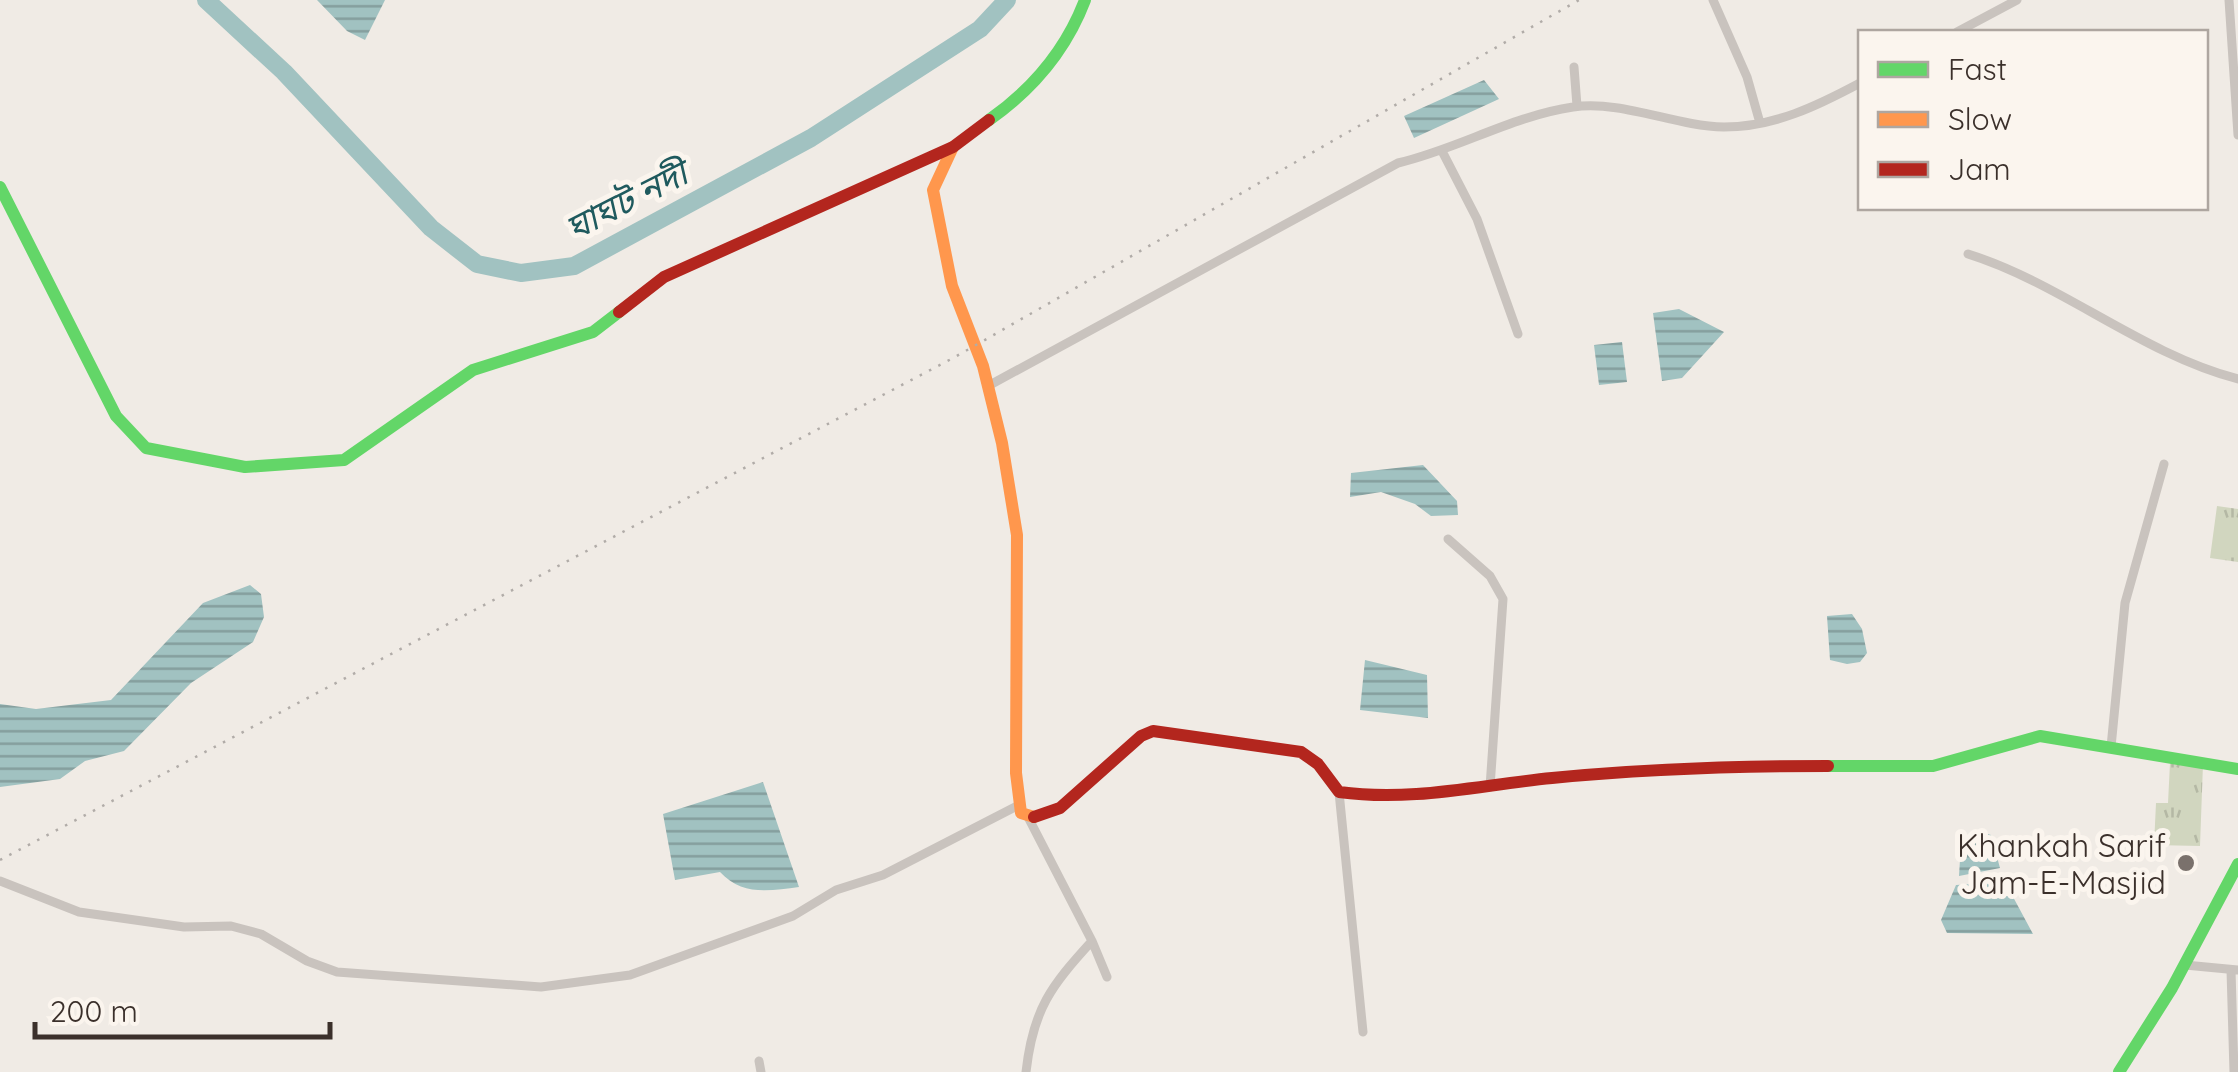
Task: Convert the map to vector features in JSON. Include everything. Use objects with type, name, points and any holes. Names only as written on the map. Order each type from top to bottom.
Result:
[{"type":"street","points":[[0,187],[116,416],[146,448],[245,468],[344,460],[473,370],[593,332],[664,277],[953,146],[1017,100],[1070,39],[1085,0]]},
{"type":"street","points":[[1713,0],[1747,77],[1760,123]]},
{"type":"street","points":[[1960,30],[2017,0]]},
{"type":"street","points":[[2229,0],[2238,135]]},
{"type":"street","points":[[1574,67],[1577,106]]},
{"type":"street","points":[[988,386],[1398,163],[1443,153],[1536,115],[1577,106],[1663,115],[1722,127],[1760,123],[1807,111],[1858,84]]},
{"type":"street","points":[[953,146],[933,190],[952,286],[988,386],[1002,443],[1020,558],[1016,774],[1019,805],[1092,940],[1107,977]]},
{"type":"street","points":[[1443,153],[1477,219],[1518,334]]},
{"type":"street","points":[[1968,254],[2002,264],[2144,344],[2193,367],[2238,378]]},
{"type":"street","points":[[2112,747],[2124,604],[2164,464]]},
{"type":"street","points":[[1448,539],[1490,576],[1503,599],[1490,787]]},
{"type":"street","points":[[1028,819],[1060,808],[1153,731],[1302,752],[1318,764],[1339,792],[1362,1032]]},
{"type":"street","points":[[1339,792],[1385,798],[1550,778],[1746,766],[1933,766],[1981,749],[2040,736],[2238,769]]},
{"type":"street","points":[[0,881],[79,912],[184,927],[231,926],[260,934],[307,962],[337,972],[540,987],[630,976],[702,952],[794,916],[836,890],[883,876],[1019,805]]},
{"type":"street","points":[[2119,1072],[2185,965],[2238,864]]},
{"type":"street","points":[[1026,1072],[1028,1048],[1050,988],[1092,940]]},
{"type":"street","points":[[2185,965],[2235,970],[2234,1072]]},
{"type":"green space","points":[[2217,506],[2238,509],[2238,562],[2210,558]]},
{"type":"green space","points":[[2170,763],[2203,764],[2200,846],[2154,845],[2156,803],[2168,803]]},
{"type":"water","points":[[317,0],[385,0],[365,40],[347,31]]},
{"type":"water","points":[[1484,80],[1499,99],[1414,138],[1404,116]]},
{"type":"water","points":[[1679,309],[1724,332],[1682,378],[1662,381],[1653,313]]},
{"type":"water","points":[[1622,342],[1627,382],[1599,385],[1594,345]]},
{"type":"water","points":[[1423,465],[1457,501],[1458,515],[1431,516],[1415,504],[1381,492],[1350,497],[1351,473]]},
{"type":"water","points":[[250,585],[261,594],[264,617],[253,642],[191,683],[124,751],[85,761],[60,779],[0,787],[0,704],[36,709],[111,700],[203,603]]},
{"type":"water","points":[[1852,614],[1862,629],[1867,653],[1860,662],[1830,660],[1827,616]]},
{"type":"water","points":[[1365,660],[1427,675],[1428,718],[1360,710]]},
{"type":"water","points":[[763,782],[799,887],[747,888],[720,872],[675,880],[663,814]]},
{"type":"water","points":[[1984,833],[1991,835],[2000,868],[1959,876],[1961,843]]},
{"type":"water","points":[[2005,882],[2033,934],[1947,933],[1941,920],[1956,885]]},
{"type":"waterway","name":"ঘাঘট নদী","points":[[206,0],[284,72],[431,228],[477,264],[521,273],[574,266],[811,138],[980,29],[1007,0]]},
{"type":"railway","points":[[0,860],[955,357],[1579,0]]},
{"type":"traffic: fast","points":[[989,120],[1046,67],[1085,0]]},
{"type":"traffic: fast","points":[[0,187],[116,416],[146,448],[245,467],[344,460],[473,370],[593,332],[619,312]]},
{"type":"traffic: fast","points":[[1828,766],[1933,766],[2040,736],[2238,769]]},
{"type":"traffic: fast","points":[[2119,1072],[2172,988],[2238,864]]},
{"type":"traffic: slow","points":[[953,147],[933,190],[952,286],[983,366],[1002,443],[1017,535],[1016,773],[1021,813],[1034,817]]},
{"type":"traffic: jam","points":[[619,312],[664,277],[953,147],[989,120]]},
{"type":"traffic: jam","points":[[1034,817],[1060,808],[1141,736],[1153,731],[1301,752],[1318,764],[1339,792],[1366,795],[1420,794],[1621,772],[1828,766]]},
{"type":"place","name":"Khankah Sarif Jam-E-Masjid","points":[[2186,863]]}]
